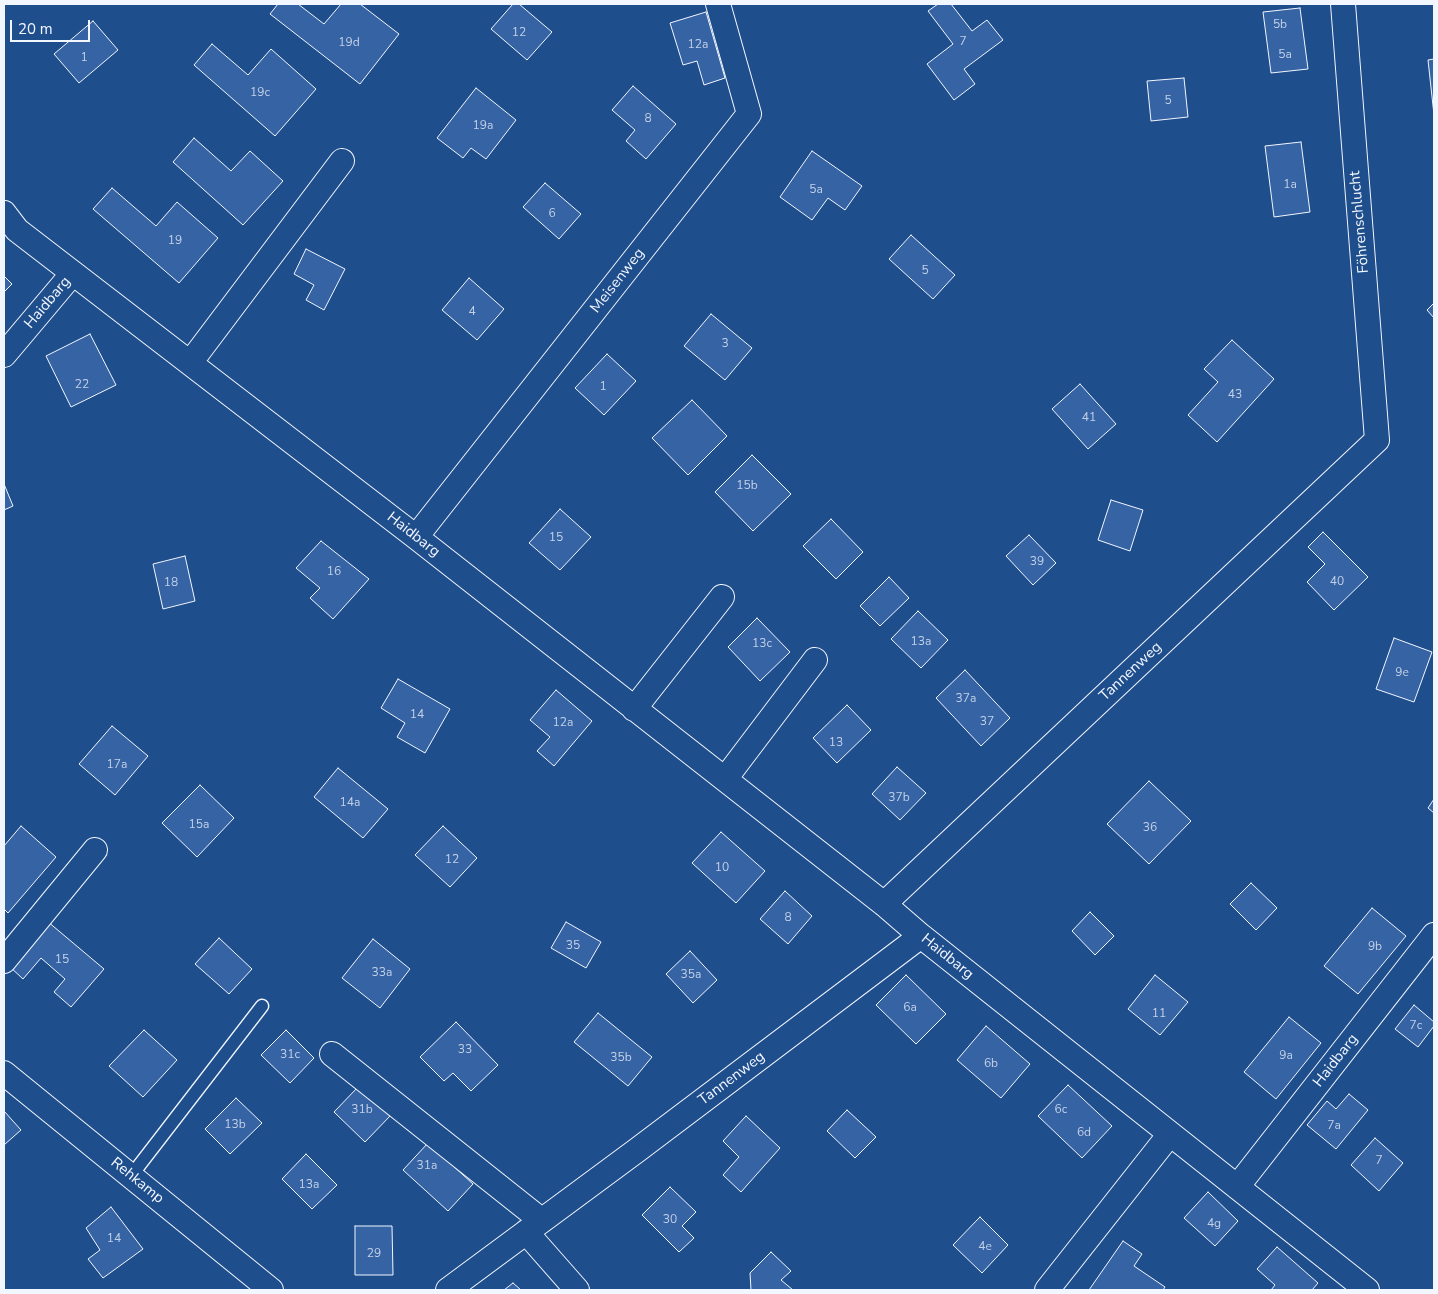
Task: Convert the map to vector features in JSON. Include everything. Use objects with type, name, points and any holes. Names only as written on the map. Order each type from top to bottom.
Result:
[{"type":"street","name":"Meisenweg","points":[[416,537],[749,114],[718,4]]},
{"type":"street","name":"Föhrenschlucht","points":[[1343,4],[1377,440]]},
{"type":"street","points":[[190,363],[342,161]]},
{"type":"street","name":"Haidbarg","points":[[11,222],[73,273],[416,537],[884,904],[921,936],[1237,1187],[1360,1288]]},
{"type":"street","name":"Haidbarg","points":[[4,355],[73,273]]},
{"type":"street","name":"Tannenweg","points":[[884,904],[1377,440]]},
{"type":"street","points":[[634,708],[722,597]]},
{"type":"street","points":[[725,779],[815,660]]},
{"type":"street","points":[[4,961],[95,850]]},
{"type":"street","name":"Haidbarg","points":[[1237,1187],[1434,935]]},
{"type":"street","name":"Tannenweg","points":[[448,1290],[921,936]]},
{"type":"street","points":[[332,1054],[533,1226],[577,1290]]},
{"type":"street","name":"Rehkamp","points":[[4,1073],[271,1290]]},
{"type":"street","points":[[1047,1290],[1170,1134]]},
{"type":"lane","points":[[131,1176],[262,1006]]},
{"type":"building","points":[[278,4],[298,4],[324,24],[341,4],[360,4],[399,34],[360,84],[270,14]]},
{"type":"building","points":[[513,4],[519,4],[552,32],[527,60],[491,29]]},
{"type":"building","points":[[938,4],[951,4],[972,31],[987,20],[1003,40],[964,69],[975,84],[954,100],[927,64],[953,44],[928,11]]},
{"type":"building","points":[[1300,8],[1308,69],[1271,73],[1263,12]]},
{"type":"building","points":[[706,12],[725,78],[704,85],[697,61],[683,65],[670,23]]},
{"type":"building","points":[[93,21],[118,50],[79,83],[54,54]]},
{"type":"building","points":[[212,44],[248,75],[271,49],[316,89],[275,136],[194,65]]},
{"type":"building","points":[[1434,59],[1434,115],[1428,60]]},
{"type":"building","points":[[1184,78],[1188,117],[1151,121],[1147,81]]},
{"type":"building","points":[[633,86],[676,124],[646,159],[626,141],[635,130],[612,110]]},
{"type":"building","points":[[476,88],[516,120],[486,159],[471,148],[463,158],[437,138]]},
{"type":"building","points":[[194,138],[231,171],[250,151],[283,181],[243,225],[173,162]]},
{"type":"building","points":[[1301,142],[1310,212],[1274,217],[1265,146]]},
{"type":"building","points":[[812,151],[862,186],[845,210],[828,198],[812,220],[780,197]]},
{"type":"building","points":[[545,183],[581,214],[559,239],[523,207]]},
{"type":"building","points":[[112,188],[156,226],[177,202],[218,238],[179,283],[93,209]]},
{"type":"building","points":[[911,235],[955,275],[933,299],[889,259]]},
{"type":"building","points":[[306,249],[345,269],[324,310],[306,300],[314,285],[294,274]]},
{"type":"building","points":[[4,276],[12,284],[4,292]]},
{"type":"building","points":[[469,278],[504,309],[477,340],[442,310]]},
{"type":"building","points":[[1434,303],[1434,318],[1427,310]]},
{"type":"building","points":[[711,314],[752,348],[725,380],[684,346]]},
{"type":"building","points":[[90,334],[116,385],[71,407],[46,356]]},
{"type":"building","points":[[1232,340],[1274,379],[1217,442],[1188,415],[1218,382],[1204,369]]},
{"type":"building","points":[[607,354],[636,381],[604,415],[575,388]]},
{"type":"building","points":[[1080,384],[1116,424],[1088,449],[1052,409]]},
{"type":"building","points":[[692,400],[727,436],[688,475],[652,438]]},
{"type":"building","points":[[752,455],[791,494],[753,531],[715,492]]},
{"type":"building","points":[[4,484],[13,506],[4,510]]},
{"type":"building","points":[[1111,500],[1143,510],[1130,551],[1098,540]]},
{"type":"building","points":[[560,509],[591,537],[560,570],[529,543]]},
{"type":"building","points":[[831,519],[863,552],[836,579],[803,546]]},
{"type":"building","points":[[1323,532],[1368,577],[1334,610],[1307,582],[1325,564],[1308,547]]},
{"type":"building","points":[[1029,535],[1056,563],[1033,585],[1006,556]]},
{"type":"building","points":[[321,541],[369,579],[333,619],[310,598],[320,588],[296,568]]},
{"type":"building","points":[[185,556],[195,601],[163,609],[153,564]]},
{"type":"building","points":[[889,577],[909,598],[880,626],[860,606]]},
{"type":"building","points":[[918,611],[948,640],[921,668],[891,639]]},
{"type":"building","points":[[757,618],[790,652],[760,681],[728,647]]},
{"type":"building","points":[[1394,638],[1432,652],[1414,702],[1376,689]]},
{"type":"building","points":[[965,670],[1010,718],[981,746],[936,698]]},
{"type":"building","points":[[398,679],[450,709],[425,753],[397,737],[405,723],[381,708]]},
{"type":"building","points":[[556,690],[592,721],[554,766],[537,751],[550,737],[530,720]]},
{"type":"building","points":[[847,705],[871,730],[837,763],[813,738]]},
{"type":"building","points":[[112,726],[148,756],[115,795],[79,764]]},
{"type":"building","points":[[897,767],[926,793],[900,820],[872,794]]},
{"type":"building","points":[[338,768],[388,809],[363,838],[314,797]]},
{"type":"building","points":[[1149,781],[1191,821],[1149,864],[1107,824]]},
{"type":"building","points":[[200,785],[234,818],[197,857],[162,823]]},
{"type":"building","points":[[1434,799],[1434,813],[1428,808]]},
{"type":"building","points":[[21,826],[56,857],[8,913],[4,909],[4,846]]},
{"type":"building","points":[[443,826],[477,858],[450,887],[415,855]]},
{"type":"building","points":[[721,832],[765,871],[736,903],[692,863]]},
{"type":"building","points":[[1251,883],[1277,908],[1256,930],[1230,904]]},
{"type":"building","points":[[785,891],[812,916],[788,944],[760,919]]},
{"type":"building","points":[[1372,908],[1406,936],[1358,994],[1324,966]]},
{"type":"building","points":[[1090,912],[1114,936],[1095,955],[1072,931]]},
{"type":"building","points":[[47,921],[104,969],[71,1007],[54,992],[65,979],[41,958],[23,979],[9,966]]},
{"type":"building","points":[[566,922],[601,942],[586,968],[551,948]]},
{"type":"building","points":[[219,938],[252,969],[229,994],[195,964]]},
{"type":"building","points":[[373,939],[410,969],[380,1008],[342,978]]},
{"type":"building","points":[[690,951],[717,980],[693,1003],[666,974]]},
{"type":"building","points":[[906,975],[946,1014],[916,1044],[876,1005]]},
{"type":"building","points":[[1155,975],[1188,1002],[1160,1035],[1128,1009]]},
{"type":"building","points":[[1414,1005],[1434,1022],[1434,1026],[1418,1047],[1395,1029]]},
{"type":"building","points":[[598,1013],[652,1057],[628,1086],[574,1042]]},
{"type":"building","points":[[1289,1017],[1321,1043],[1276,1099],[1244,1072]]},
{"type":"building","points":[[456,1022],[498,1065],[471,1091],[453,1073],[444,1081],[420,1057]]},
{"type":"building","points":[[986,1026],[1030,1064],[1001,1098],[957,1060]]},
{"type":"building","points":[[144,1030],[177,1060],[143,1097],[109,1066]]},
{"type":"building","points":[[286,1030],[314,1058],[290,1083],[261,1055]]},
{"type":"building","points":[[1068,1085],[1112,1126],[1082,1158],[1038,1116]]},
{"type":"building","points":[[359,1086],[391,1115],[365,1142],[334,1112]]},
{"type":"building","points":[[1349,1094],[1368,1110],[1336,1149],[1307,1125],[1327,1101],[1336,1109]]},
{"type":"building","points":[[236,1098],[262,1123],[230,1154],[205,1129]]},
{"type":"building","points":[[847,1110],[876,1137],[855,1158],[827,1131]]},
{"type":"building","points":[[4,1111],[21,1130],[4,1145]]},
{"type":"building","points":[[746,1116],[780,1148],[741,1192],[723,1175],[739,1157],[723,1141]]},
{"type":"building","points":[[1375,1138],[1403,1163],[1379,1191],[1351,1165]]},
{"type":"building","points":[[428,1143],[473,1184],[448,1211],[403,1170]]},
{"type":"building","points":[[306,1154],[337,1185],[312,1209],[282,1179]]},
{"type":"building","points":[[670,1187],[696,1212],[682,1226],[694,1238],[679,1252],[642,1215]]},
{"type":"building","points":[[1208,1192],[1238,1221],[1215,1246],[1184,1218]]},
{"type":"building","points":[[111,1207],[143,1249],[103,1278],[88,1259],[100,1250],[86,1228]]},
{"type":"building","points":[[980,1217],[1008,1245],[982,1273],[953,1245]]},
{"type":"building","points":[[355,1226],[392,1226],[393,1275],[355,1275]]},
{"type":"building","points":[[1123,1241],[1142,1254],[1134,1266],[1165,1287],[1163,1290],[1089,1290]]},
{"type":"building","points":[[1277,1247],[1318,1283],[1312,1290],[1271,1290],[1275,1285],[1257,1269]]},
{"type":"building","points":[[771,1252],[791,1271],[781,1280],[793,1290],[751,1290],[750,1273]]},
{"type":"building","points":[[513,1283],[521,1290],[504,1290]]}]
